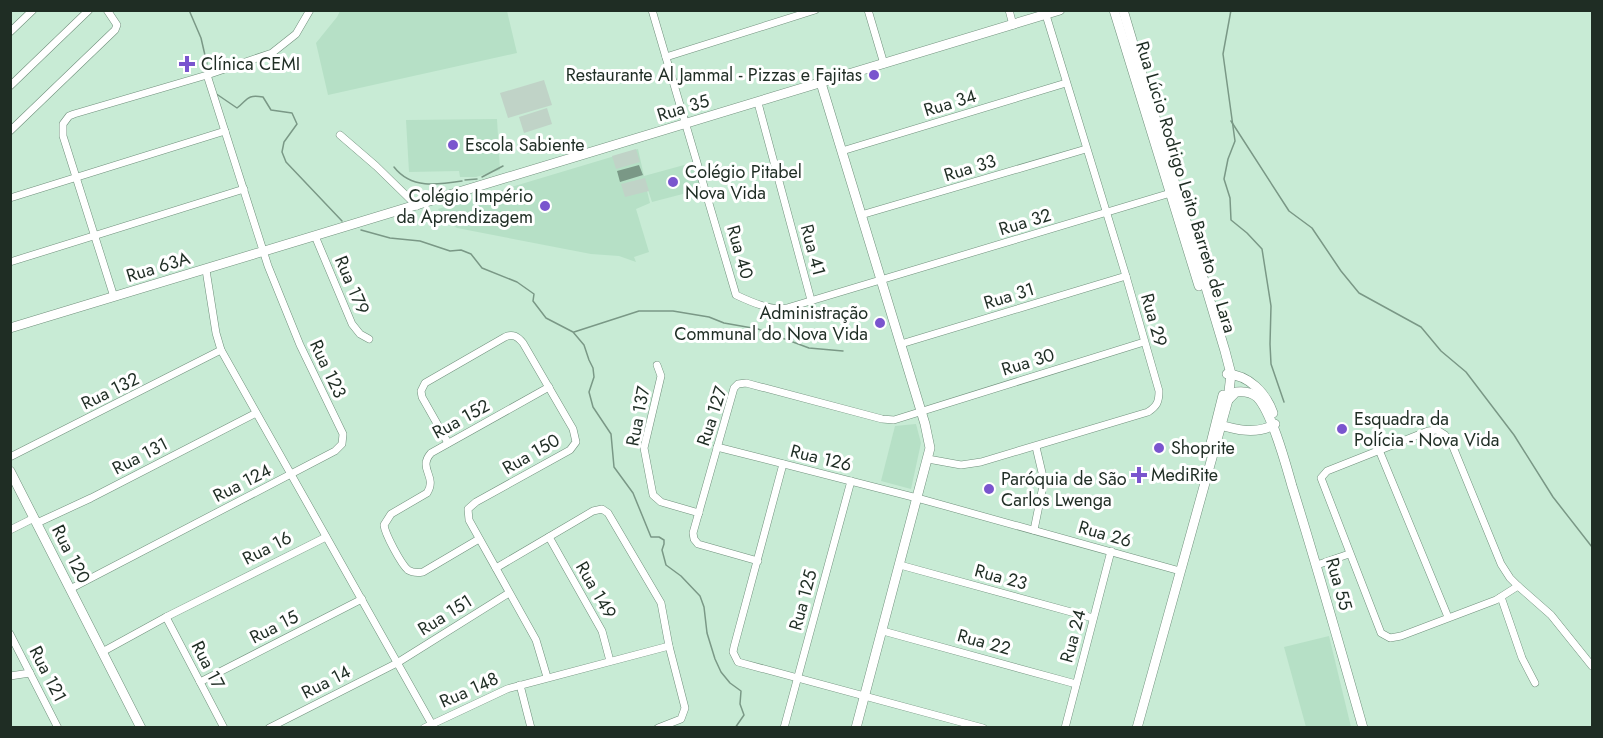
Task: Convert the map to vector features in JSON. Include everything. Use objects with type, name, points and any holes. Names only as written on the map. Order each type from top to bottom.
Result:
[{"type":"street","points":[[10,32],[33,10]]},
{"type":"street","points":[[10,131],[115,30],[117,25],[107,10]]},
{"type":"street","points":[[114,297],[75,178],[61,129],[63,124],[69,116],[248,62],[281,47],[296,34],[310,10]]},
{"type":"street","name":"Rua 40","points":[[652,10],[736,295]]},
{"type":"street","points":[[666,57],[815,10]]},
{"type":"street","points":[[868,10],[884,64]]},
{"type":"street","points":[[1009,10],[1012,25]]},
{"type":"street","name":"Rua 35","points":[[315,237],[1060,10]]},
{"type":"street","name":"Rua Lúcio Rodrigo Leito Barreto de Lara","points":[[1114,10],[1174,192]]},
{"type":"street","name":"Rua Lúcio Rodrigo Leito Barreto de Lara","points":[[1123,10],[1228,374]]},
{"type":"street","points":[[10,86],[84,12]]},
{"type":"street","name":"Rua 29","points":[[928,459],[969,465],[1148,412],[1156,407],[1159,399],[1159,391],[1126,276],[1046,15]]},
{"type":"street","points":[[207,75],[264,252]]},
{"type":"street","points":[[821,83],[929,441],[928,459],[856,728]]},
{"type":"street","name":"Rua 34","points":[[842,151],[1066,83]]},
{"type":"street","name":"Rua 41","points":[[758,102],[811,300]]},
{"type":"street","points":[[10,198],[225,131]]},
{"type":"street","points":[[340,135],[417,206]]},
{"type":"street","name":"Rua 33","points":[[861,215],[1086,149]]},
{"type":"street","points":[[10,262],[244,189]]},
{"type":"street","name":"Rua 32","points":[[736,295],[778,309],[787,308],[1174,192]]},
{"type":"street","name":"Rua 63A","points":[[10,328],[315,237]]},
{"type":"street","name":"Rua 179","points":[[315,237],[352,324],[360,334],[369,339]]},
{"type":"street","name":"Rua 123","points":[[264,252],[300,345],[343,437],[340,446],[335,451],[292,474]]},
{"type":"street","name":"Rua 124","points":[[70,589],[292,474],[222,350],[216,333],[206,270]]},
{"type":"street","name":"Rua 31","points":[[901,344],[1126,276]]},
{"type":"street","name":"Rua 150","points":[[448,443],[422,397],[423,386],[427,381],[505,337],[514,336],[520,340],[549,387],[575,434],[575,445],[472,506],[468,509],[467,515],[536,640],[548,677]]},
{"type":"street","name":"Rua 30","points":[[921,411],[1144,342]]},
{"type":"street","name":"Rua 132","points":[[10,457],[222,350]]},
{"type":"street","name":"Rua 137","points":[[657,365],[661,376],[644,448],[654,495],[661,502],[699,513]]},
{"type":"street","points":[[1228,374],[1228,400]]},
{"type":"street","points":[[1137,728],[1202,490],[1228,374]]},
{"type":"street","points":[[1228,374],[1243,378],[1262,393],[1271,406],[1274,425]]},
{"type":"street","name":"Rua 127","points":[[758,561],[698,544],[693,533],[734,388],[741,383],[887,420],[898,419],[921,411]]},
{"type":"street","name":"Rua 152","points":[[479,539],[423,572],[417,573],[409,571],[404,566],[385,529],[385,522],[391,514],[427,493],[431,480],[426,469],[427,458],[448,443],[549,387]]},
{"type":"street","points":[[1218,424],[1228,400],[1241,391],[1253,394],[1274,425]]},
{"type":"street","name":"Rua 131","points":[[36,521],[91,498],[256,413]]},
{"type":"street","points":[[1218,424],[1253,431],[1264,430],[1274,425]]},
{"type":"street","name":"Rua 55","points":[[1274,425],[1317,565],[1363,728]]},
{"type":"street","points":[[1518,586],[1501,597],[1401,636],[1386,637],[1381,633],[1321,483],[1321,476],[1327,471],[1428,431],[1437,430],[1445,435],[1501,564],[1510,578],[1551,615],[1593,666]]},
{"type":"street","name":"Rua 126","points":[[717,447],[918,498]]},
{"type":"street","points":[[1034,530],[1044,481],[1035,447]]},
{"type":"street","points":[[1379,450],[1448,617]]},
{"type":"street","points":[[783,464],[734,647],[735,658],[742,664],[983,728]]},
{"type":"street","name":"Rua 120","points":[[10,471],[104,651]]},
{"type":"street","points":[[292,474],[433,726]]},
{"type":"street","name":"Rua 125","points":[[784,728],[850,481]]},
{"type":"street","name":"Rua 26","points":[[918,498],[1180,571]]},
{"type":"street","points":[[496,568],[593,511],[602,509],[608,513],[661,603],[669,646],[686,708],[681,719],[658,728]]},
{"type":"street","points":[[10,530],[36,521]]},
{"type":"street","name":"Rua 16","points":[[104,651],[166,617],[326,537]]},
{"type":"street","name":"Rua 149","points":[[549,537],[602,631],[610,661]]},
{"type":"street","name":"Rua 24","points":[[1065,728],[1111,551]]},
{"type":"street","points":[[1317,565],[1350,554]]},
{"type":"street","name":"Rua 23","points":[[900,566],[1093,618]]},
{"type":"street","name":"Rua 151","points":[[397,663],[509,593]]},
{"type":"street","points":[[1501,597],[1522,658],[1535,683]]},
{"type":"street","name":"Rua 15","points":[[200,682],[362,599]]},
{"type":"street","name":"Rua 17","points":[[166,617],[224,728]]},
{"type":"street","name":"Rua 22","points":[[883,631],[1076,684]]},
{"type":"street","name":"Rua 121","points":[[10,634],[58,728]]},
{"type":"street","name":"Rua 148","points":[[424,728],[433,726],[507,689],[669,646]]},
{"type":"street","points":[[104,651],[141,728]]},
{"type":"street","name":"Rua 14","points":[[269,728],[397,663]]},
{"type":"street","points":[[10,676],[30,672]]},
{"type":"street","points":[[520,685],[531,728]]},
{"type":"shaded area","points":[[340,11],[507,11],[517,53],[328,95],[316,43]]},
{"type":"shaded area","points":[[544,80],[552,105],[508,118],[500,93]]},
{"type":"shaded area","points":[[547,108],[552,124],[524,133],[519,117]]},
{"type":"shaded area","name":"Escola Sabiente","points":[[497,119],[500,170],[476,177],[460,177],[459,171],[409,172],[406,120]]},
{"type":"shaded area","points":[[636,149],[640,162],[616,169],[612,156]]},
{"type":"shaded area","name":"Colégio Império da Aprendizagem","points":[[638,149],[644,176],[695,162],[702,189],[652,202],[644,178],[650,203],[636,209],[649,252],[634,257],[636,262],[619,256],[591,254],[457,228],[445,220],[438,209]]},
{"type":"shaded area","points":[[639,165],[643,175],[620,182],[617,171]]},
{"type":"shaded area","points":[[645,178],[649,191],[625,197],[621,184]]},
{"type":"shaded area","points":[[916,424],[921,443],[911,489],[881,481],[895,426]]},
{"type":"shaded area","points":[[1329,636],[1351,727],[1306,727],[1284,647]]},
{"type":"waterway","points":[[189,10],[201,38],[207,64]]},
{"type":"waterway","points":[[1231,10],[1223,54],[1235,141],[1224,179],[1230,198],[1231,220],[1262,249],[1271,306],[1271,364],[1284,402]]},
{"type":"waterway","points":[[215,93],[237,108],[248,98],[257,96],[263,97],[271,110],[292,113],[297,124],[284,142],[282,152],[286,162],[342,221]]},
{"type":"waterway","points":[[1231,121],[1289,211],[1312,228],[1359,293],[1421,327],[1441,351],[1466,372],[1514,435],[1553,497],[1592,547]]},
{"type":"waterway","points":[[482,177],[503,166]]},
{"type":"waterway","points":[[394,167],[408,179],[425,184],[462,181]]},
{"type":"waterway","points":[[465,180],[477,179]]},
{"type":"waterway","points":[[361,230],[390,238],[420,241],[450,251],[461,250],[471,254],[482,268],[517,282],[534,294],[533,301],[546,318],[573,332],[584,345],[594,377],[589,392],[593,407],[611,434],[614,467],[633,493],[651,537],[664,540],[662,550],[666,565],[681,576],[700,596],[715,659],[721,672],[741,691],[740,704],[744,715],[735,728]]},
{"type":"waterway","points":[[574,332],[639,311],[673,311],[758,329],[809,348],[843,351]]},
{"type":"place","name":"Clínica CEMI","points":[[187,64]]},
{"type":"place","name":"Restaurante Al Jammal - Pizzas e Fajitas","points":[[874,75]]},
{"type":"place","name":"Escola Sabiente","points":[[453,145]]},
{"type":"place","name":"Colégio Pitabel Nova Vida","points":[[673,182]]},
{"type":"place","name":"Colégio Império da Aprendizagem","points":[[545,206]]},
{"type":"place","name":"Administração Communal do Nova Vida","points":[[880,323]]},
{"type":"place","name":"Esquadra da Polícia - Nova Vida","points":[[1342,429]]},
{"type":"place","name":"Shoprite","points":[[1159,448]]},
{"type":"place","name":"MediRite","points":[[1139,475]]},
{"type":"place","name":"Paróquia de São Carlos Lwenga","points":[[989,489]]}]
